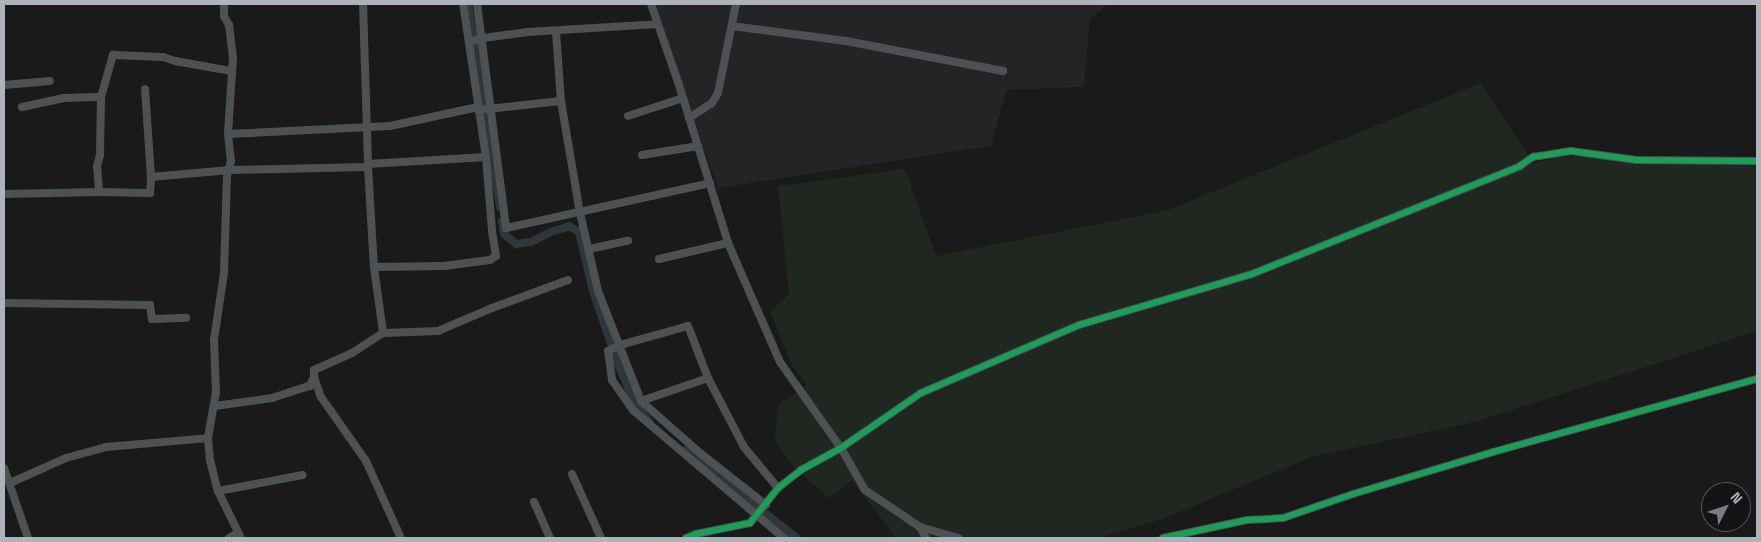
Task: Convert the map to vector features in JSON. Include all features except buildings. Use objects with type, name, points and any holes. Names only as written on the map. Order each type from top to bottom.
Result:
[{"type":"street","points":[[224,4],[224,16],[229,25],[233,58],[228,134],[231,161],[227,176],[224,274],[214,340],[215,406],[208,438],[210,460],[218,491],[240,536],[229,538]]},
{"type":"street","points":[[363,4],[366,128],[374,267],[383,334]]},
{"type":"street","points":[[374,267],[444,266],[490,260],[496,256],[486,157],[463,4]]},
{"type":"street","points":[[477,4],[483,38],[506,228]]},
{"type":"street","points":[[650,4],[683,98],[728,244],[780,362],[841,448],[865,490],[920,527],[958,538]]},
{"type":"street","points":[[689,118],[712,104],[718,93],[736,4]]},
{"type":"street","points":[[469,42],[483,38],[657,24]]},
{"type":"street","points":[[732,26],[846,41],[1004,72]]},
{"type":"street","points":[[556,32],[561,101],[580,213],[598,290],[641,401],[700,453],[766,505]]},
{"type":"street","points":[[99,192],[97,166],[100,155],[101,97],[113,55],[163,57],[174,61],[232,71]]},
{"type":"street","points":[[4,85],[50,81]]},
{"type":"street","points":[[4,194],[150,193],[151,177],[145,89]]},
{"type":"street","points":[[22,107],[64,98],[101,97]]},
{"type":"street","points":[[628,116],[683,98]]},
{"type":"street","points":[[228,134],[390,126],[478,109],[561,101]]},
{"type":"street","points":[[642,155],[698,146]]},
{"type":"street","points":[[686,538],[696,534],[750,523],[778,488],[801,470],[841,448],[921,393],[1078,324],[1252,274],[1520,166],[1533,157],[1571,151],[1636,160],[1757,161]]},
{"type":"street","points":[[151,177],[230,170],[368,166],[486,157]]},
{"type":"street","points":[[492,230],[580,213],[710,183]]},
{"type":"street","points":[[589,249],[628,241]]},
{"type":"street","points":[[659,259],[728,244]]},
{"type":"street","points":[[401,538],[366,461],[320,397],[314,377],[314,370],[352,354],[383,334],[438,331],[492,308],[568,280]]},
{"type":"street","points":[[4,303],[150,305],[152,319],[186,318]]},
{"type":"street","points":[[778,488],[744,447],[708,378],[688,326],[608,351],[612,380],[634,411],[784,538]]},
{"type":"street","points":[[215,406],[272,398],[310,386],[314,377]]},
{"type":"street","points":[[641,401],[708,378]]},
{"type":"street","points":[[1163,538],[1247,520],[1283,518],[1353,494],[1493,452],[1757,379]]},
{"type":"street","points":[[7,483],[66,458],[106,447],[208,438]]},
{"type":"street","points":[[4,468],[7,483],[28,538]]},
{"type":"street","points":[[572,474],[601,538]]},
{"type":"street","points":[[218,491],[303,475]]},
{"type":"street","points":[[534,502],[550,538]]},
{"type":"street","points":[[920,527],[926,538]]},
{"type":"shaded area","points":[[653,4],[1108,4],[1090,19],[1084,87],[1006,90],[991,146],[718,188]]},
{"type":"shaded area","points":[[1481,83],[1533,163],[1565,156],[1757,161],[1757,331],[1475,422],[1311,457],[1165,518],[1099,538],[896,538],[852,480],[829,498],[795,468],[775,442],[778,405],[807,385],[792,366],[770,311],[789,294],[778,186],[905,169],[936,256],[1168,210]]},
{"type":"waterway","points":[[468,4],[500,207]]},
{"type":"waterway","points":[[502,221],[504,234],[516,244],[531,242],[569,226],[579,232],[593,291],[618,364],[635,404],[649,421]]},
{"type":"waterway","points":[[685,450],[797,538]]},
{"type":"cycle path","points":[[686,538],[696,534],[750,523],[778,488],[801,470],[841,448],[921,393],[1079,325],[1252,274],[1520,166],[1533,157],[1571,151],[1636,160],[1757,161]]},
{"type":"cycle path","points":[[1163,538],[1247,520],[1283,518],[1353,494],[1493,452],[1757,379]]}]
